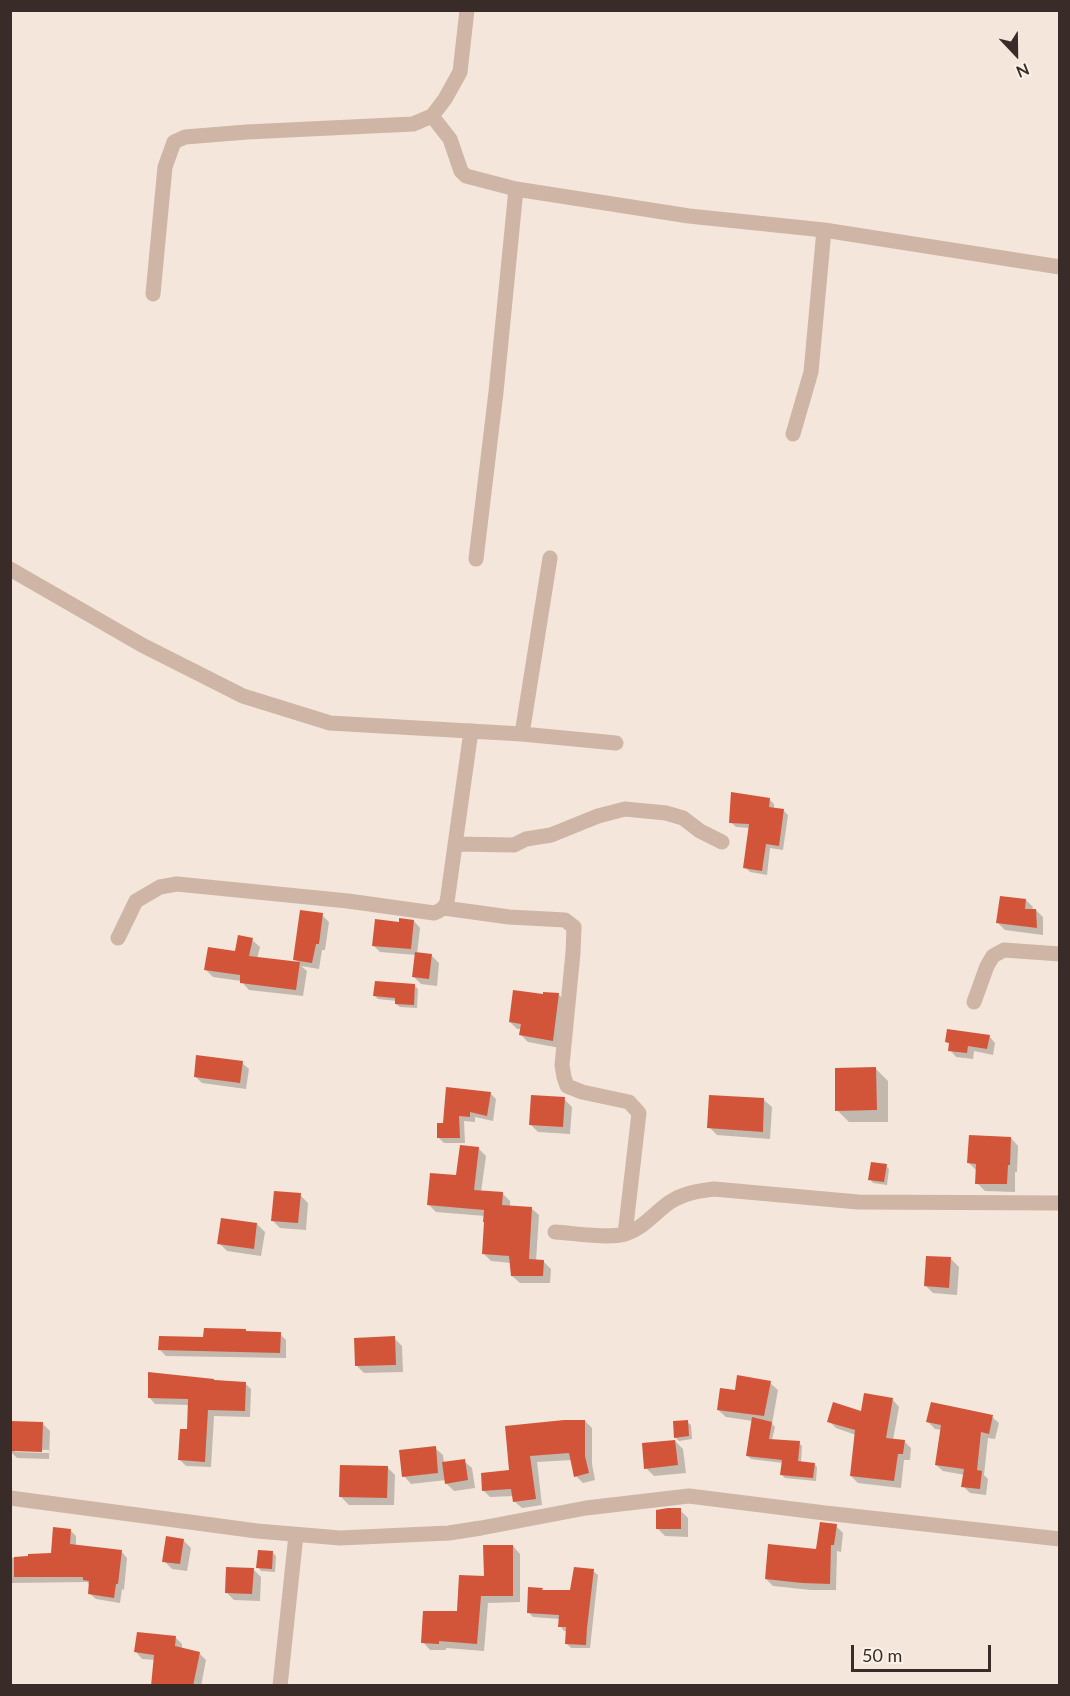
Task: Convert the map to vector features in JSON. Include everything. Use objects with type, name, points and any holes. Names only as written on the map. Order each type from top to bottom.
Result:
[{"type":"street","points":[[153,294],[165,167],[174,141],[184,137],[248,132],[412,124],[432,116],[445,99],[460,72],[467,10]]},
{"type":"street","points":[[432,116],[450,139],[461,171],[466,176],[516,189],[689,216],[824,230],[1059,267]]},
{"type":"street","points":[[476,559],[496,392],[516,189]]},
{"type":"street","points":[[794,434],[812,372],[824,230]]},
{"type":"street","points":[[522,734],[550,558]]},
{"type":"street","points":[[10,569],[142,645],[243,696],[330,723],[522,734],[616,743]]},
{"type":"street","points":[[444,908],[447,902],[471,731]]},
{"type":"street","points":[[455,844],[514,845],[526,839],[550,835],[598,816],[625,809],[666,813],[683,818],[700,831],[722,842]]},
{"type":"street","points":[[118,938],[136,901],[160,887],[177,884],[348,901],[434,913],[444,908],[509,917],[565,920],[574,927],[562,1065],[567,1086],[582,1092],[629,1102],[639,1113],[625,1234]]},
{"type":"street","points":[[974,1002],[993,956],[1004,951],[1059,954]]},
{"type":"street","points":[[555,1232],[614,1236],[625,1234],[639,1229],[671,1202],[693,1191],[714,1189],[858,1202],[1059,1203]]},
{"type":"street","points":[[10,1498],[296,1535],[340,1538],[449,1533],[586,1508],[689,1496],[1059,1536]]},
{"type":"street","points":[[280,1686],[296,1535]]},
{"type":"building","points":[[731,792],[770,798],[769,807],[784,809],[779,846],[766,844],[762,871],[743,868],[749,824],[729,823]]},
{"type":"building","points":[[1000,896],[1026,899],[1025,909],[1036,909],[1037,928],[996,923]]},
{"type":"building","points":[[300,910],[323,913],[319,944],[316,944],[312,963],[293,960]]},
{"type":"building","points":[[399,918],[414,920],[411,949],[372,946],[375,919],[399,922]]},
{"type":"building","points":[[238,935],[253,938],[249,956],[300,962],[296,990],[240,983],[240,975],[204,970],[208,947],[235,951]]},
{"type":"building","points":[[415,952],[432,954],[429,979],[412,977]]},
{"type":"building","points":[[375,981],[415,984],[414,1005],[395,1004],[395,998],[373,996]]},
{"type":"building","points":[[513,990],[543,994],[543,992],[559,993],[553,1041],[519,1035],[521,1024],[509,1022]]},
{"type":"building","points":[[947,1029],[990,1035],[987,1049],[968,1046],[967,1053],[948,1051],[949,1043],[945,1042]]},
{"type":"building","points":[[196,1055],[243,1061],[240,1083],[194,1077]]},
{"type":"building","points":[[876,1067],[877,1110],[835,1111],[835,1068]]},
{"type":"building","points":[[446,1087],[491,1092],[487,1116],[470,1112],[470,1117],[459,1116],[460,1138],[437,1138],[437,1123],[443,1123]]},
{"type":"building","points":[[531,1095],[565,1097],[563,1127],[529,1125]]},
{"type":"building","points":[[709,1095],[764,1098],[763,1132],[707,1128]]},
{"type":"building","points":[[969,1135],[1011,1137],[1007,1184],[975,1184],[976,1164],[967,1163]]},
{"type":"building","points":[[460,1145],[479,1147],[474,1190],[503,1192],[502,1205],[532,1207],[529,1259],[544,1260],[543,1276],[511,1276],[509,1256],[482,1254],[484,1210],[427,1205],[430,1173],[456,1175]]},
{"type":"building","points":[[871,1162],[887,1164],[884,1182],[868,1180]]},
{"type":"building","points":[[274,1191],[301,1193],[298,1223],[271,1221]]},
{"type":"building","points":[[221,1218],[257,1223],[254,1249],[217,1244]]},
{"type":"building","points":[[926,1256],[951,1257],[949,1288],[924,1286]]},
{"type":"building","points":[[204,1328],[281,1332],[280,1353],[158,1350],[159,1336],[203,1337]]},
{"type":"building","points":[[395,1336],[396,1365],[355,1366],[354,1338]]},
{"type":"building","points":[[148,1372],[246,1382],[245,1411],[208,1410],[205,1462],[178,1460],[180,1429],[187,1429],[188,1399],[148,1398]]},
{"type":"building","points":[[737,1375],[771,1381],[764,1416],[717,1410],[720,1388],[735,1390]]},
{"type":"building","points":[[864,1393],[893,1398],[886,1438],[905,1440],[903,1454],[898,1454],[894,1481],[850,1476],[855,1430],[827,1422],[833,1402],[861,1411]]},
{"type":"building","points":[[931,1402],[993,1415],[989,1434],[981,1432],[977,1470],[982,1471],[980,1489],[961,1487],[964,1469],[935,1465],[941,1425],[926,1422]]},
{"type":"building","points":[[752,1417],[772,1422],[769,1439],[800,1441],[798,1461],[815,1463],[813,1478],[780,1475],[782,1460],[746,1456]]},
{"type":"building","points":[[585,1420],[585,1456],[589,1473],[574,1477],[569,1453],[530,1456],[536,1499],[513,1502],[511,1489],[482,1491],[481,1473],[509,1470],[505,1426]]},
{"type":"building","points":[[688,1420],[689,1436],[674,1438],[673,1421]]},
{"type":"building","points":[[10,1421],[43,1422],[42,1452],[10,1451]]},
{"type":"building","points":[[675,1440],[678,1465],[644,1469],[642,1443]]},
{"type":"building","points":[[436,1446],[438,1473],[402,1477],[399,1450]]},
{"type":"building","points":[[465,1459],[468,1480],[445,1484],[442,1462]]},
{"type":"building","points":[[340,1465],[388,1466],[387,1498],[339,1497]]},
{"type":"building","points":[[681,1508],[681,1529],[656,1529],[656,1510]]},
{"type":"building","points":[[820,1522],[837,1524],[834,1545],[831,1545],[830,1584],[765,1579],[768,1544],[816,1549]]},
{"type":"building","points":[[53,1527],[71,1529],[70,1544],[122,1550],[114,1598],[88,1594],[89,1581],[83,1580],[83,1577],[14,1577],[14,1557],[51,1553]]},
{"type":"building","points":[[166,1536],[184,1539],[180,1564],[162,1562]]},
{"type":"building","points":[[483,1545],[513,1545],[513,1596],[481,1596],[477,1644],[439,1641],[439,1644],[421,1643],[423,1611],[457,1611],[459,1575],[484,1576]]},
{"type":"building","points":[[258,1550],[273,1551],[272,1569],[256,1568]]},
{"type":"building","points":[[226,1567],[254,1568],[252,1594],[225,1593]]},
{"type":"building","points":[[574,1567],[594,1569],[586,1645],[565,1644],[566,1627],[558,1627],[559,1615],[527,1613],[528,1587],[543,1588],[542,1590],[570,1590]]},
{"type":"building","points":[[137,1632],[176,1636],[175,1646],[200,1652],[193,1686],[151,1686],[154,1655],[134,1652]]}]
